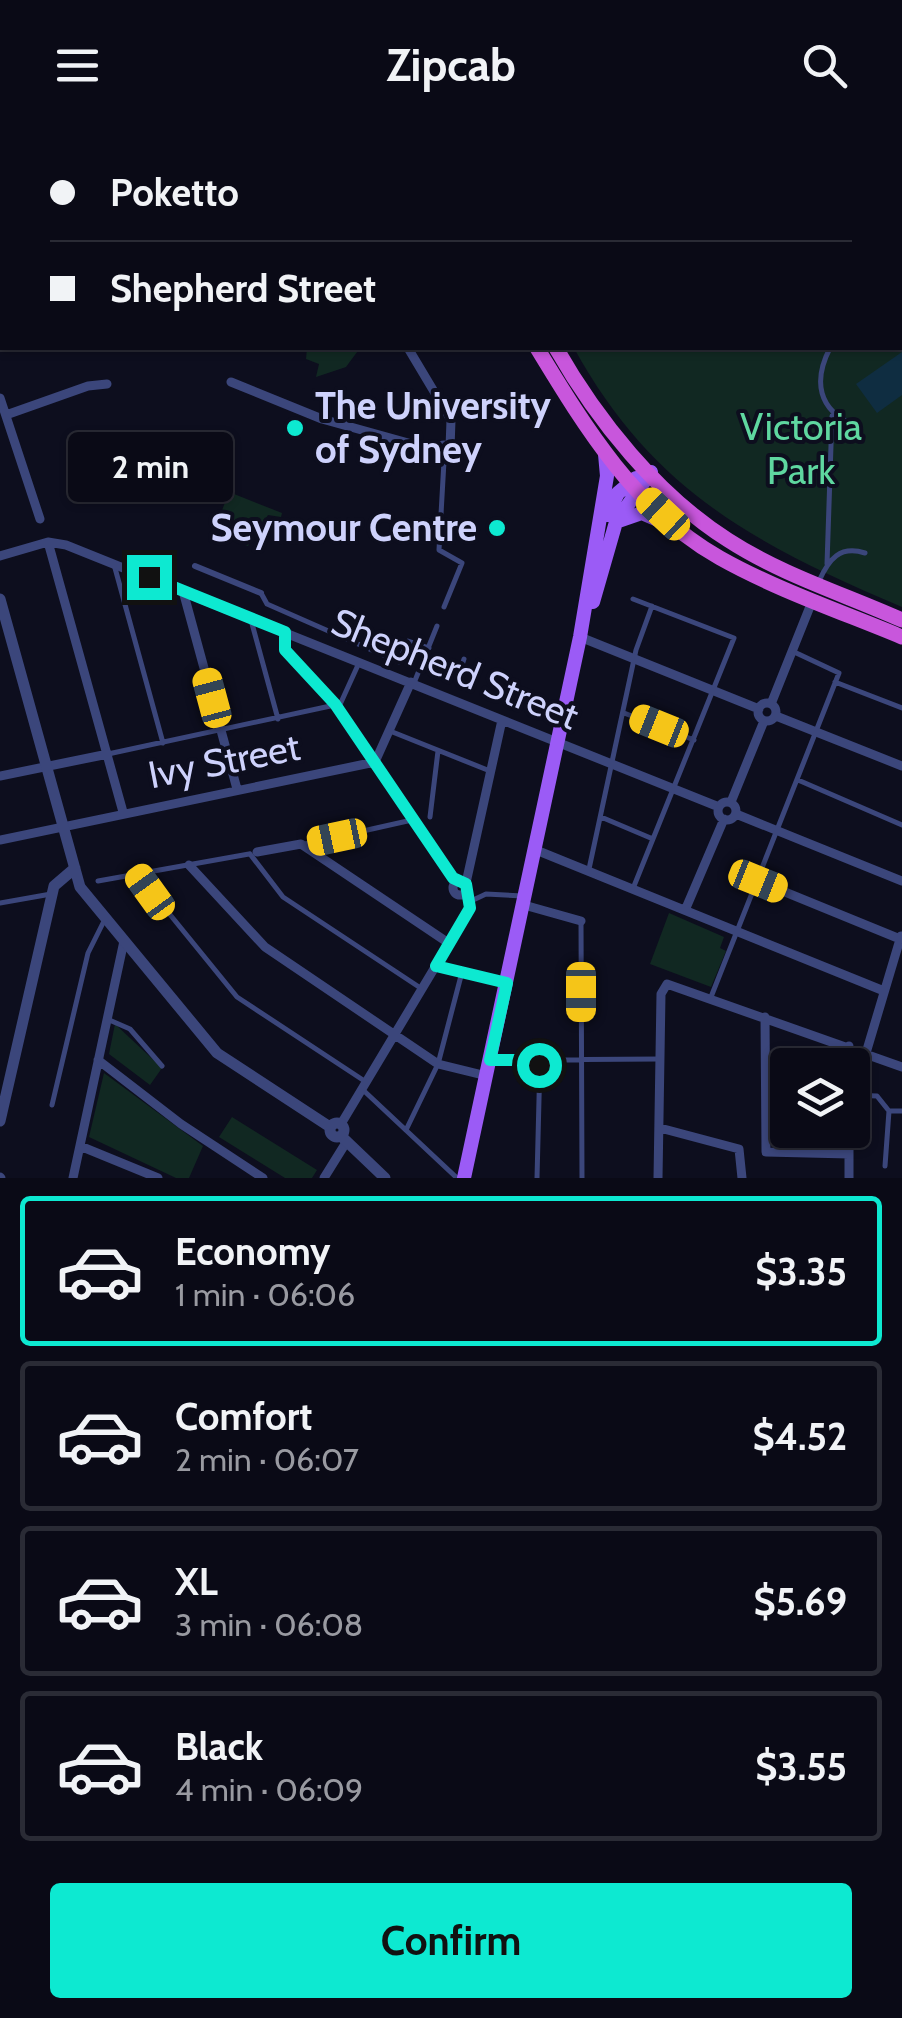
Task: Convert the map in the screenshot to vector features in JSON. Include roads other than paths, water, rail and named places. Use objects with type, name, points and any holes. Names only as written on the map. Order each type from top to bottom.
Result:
[{"type":"highway","points":[[538,350],[604,454],[682,532],[719,558],[902,620]]},
{"type":"highway","points":[[557,350],[610,428],[696,517],[815,592],[902,638]]},
{"type":"main road","points":[[461,1178],[487,1076],[580,637],[608,476],[604,454]]},
{"type":"main road","points":[[596,543],[608,509],[651,472]]},
{"type":"main road","points":[[580,637],[616,522],[633,486]]},
{"type":"main road","points":[[616,522],[642,513],[682,532]]},
{"type":"street","points":[[231,382],[322,419],[437,451],[444,461],[452,456],[451,420],[409,350]]},
{"type":"street","points":[[6,415],[88,386],[107,384]]},
{"type":"street","points":[[0,398],[40,519]]},
{"type":"street","points":[[437,451],[441,446],[450,448]]},
{"type":"street","points":[[0,556],[48,542],[123,812]]},
{"type":"street","name":"Shepherd Street","points":[[48,542],[184,591],[719,807]]},
{"type":"street","points":[[195,566],[261,593]]},
{"type":"street","points":[[184,591],[236,789]]},
{"type":"street","points":[[776,716],[771,704],[815,592]]},
{"type":"street","points":[[0,600],[80,886],[217,1054],[340,1132],[384,1178]]},
{"type":"street","points":[[285,632],[285,650],[336,707],[464,890]]},
{"type":"street","points":[[580,637],[759,709],[771,704]]},
{"type":"street","points":[[375,762],[412,683]]},
{"type":"street","points":[[759,709],[764,720],[731,802],[736,814],[902,881]]},
{"type":"street","points":[[764,720],[776,716],[902,766]]},
{"type":"street","points":[[324,1178],[340,1132],[364,1086],[450,944],[502,720]]},
{"type":"street","points":[[0,776],[108,754]]},
{"type":"street","name":"Ivy Street","points":[[0,840],[375,762]]},
{"type":"street","points":[[724,819],[719,807],[731,802]]},
{"type":"street","points":[[686,908],[724,819],[736,814]]},
{"type":"street","points":[[254,853],[301,844],[450,944]]},
{"type":"street","points":[[536,850],[634,886],[884,991]]},
{"type":"street","points":[[189,865],[264,947],[438,1064],[487,1076]]},
{"type":"street","points":[[0,1121],[52,894],[58,879],[74,868]]},
{"type":"street","points":[[758,881],[901,936],[867,1048]]},
{"type":"street","points":[[525,900],[581,921]]},
{"type":"street","points":[[73,1178],[124,942]]},
{"type":"street","points":[[890,976],[902,976]]},
{"type":"street","points":[[658,1178],[661,994],[665,986],[676,984],[854,1048]]},
{"type":"street","points":[[765,1017],[765,1149],[769,1155],[849,1154]]},
{"type":"street","points":[[870,1055],[902,1067]]},
{"type":"street","points":[[98,1060],[181,1124],[264,1178]]},
{"type":"street","points":[[660,1128],[739,1149],[742,1178]]},
{"type":"street","points":[[80,1146],[158,1178]]},
{"type":"street","points":[[849,1148],[849,1178]]},
{"type":"lane","points":[[815,592],[826,564],[832,416],[819,384],[829,350]]},
{"type":"lane","points":[[832,416],[854,426]]},
{"type":"lane","points":[[444,461],[438,550],[462,562],[444,607]]},
{"type":"lane","points":[[826,564],[844,551],[865,554]]},
{"type":"lane","points":[[114,564],[164,743]]},
{"type":"lane","points":[[261,593],[267,604],[399,662],[408,641],[429,648]]},
{"type":"lane","points":[[633,600],[734,638],[634,886]]},
{"type":"lane","points":[[590,869],[636,660],[652,606]]},
{"type":"lane","points":[[250,619],[278,718]]},
{"type":"lane","points":[[412,683],[438,626]]},
{"type":"lane","points":[[711,998],[839,673],[792,652]]},
{"type":"lane","points":[[424,662],[460,672],[464,660]]},
{"type":"lane","points":[[108,754],[336,707],[359,662]]},
{"type":"lane","points":[[835,682],[902,708]]},
{"type":"lane","points":[[624,713],[694,740]]},
{"type":"lane","points":[[390,731],[490,772]]},
{"type":"lane","points":[[430,817],[438,751]]},
{"type":"lane","points":[[798,780],[902,825]]},
{"type":"lane","points":[[601,817],[653,839]]},
{"type":"lane","points":[[301,844],[414,820]]},
{"type":"lane","points":[[98,881],[254,853],[283,897],[422,989]]},
{"type":"lane","points":[[137,874],[237,997],[364,1086],[406,1130],[461,1178]]},
{"type":"lane","points":[[464,890],[525,900]]},
{"type":"lane","points":[[0,903],[52,894]]},
{"type":"lane","points":[[52,1105],[88,954],[105,918]]},
{"type":"lane","points":[[581,921],[582,1178]]},
{"type":"lane","points":[[436,966],[507,983]]},
{"type":"lane","points":[[406,1130],[438,1064],[462,972]]},
{"type":"lane","points":[[108,1019],[130,1029],[162,1066]]},
{"type":"lane","points":[[490,1060],[660,1059]]},
{"type":"lane","points":[[536,1178],[540,1060]]},
{"type":"lane","points":[[870,1096],[877,1096],[889,1111],[884,1166]]},
{"type":"lane","points":[[889,1111],[902,1112]]},
{"type":"water","points":[[902,352],[902,395],[877,413],[856,384]]},
{"type":"place","name":"The University of Sydney","points":[[295,428]]},
{"type":"place","name":"Seymour Centre","points":[[497,528]]},
{"type":"park label","name":"Victoria Park","points":[[801,448]]}]
